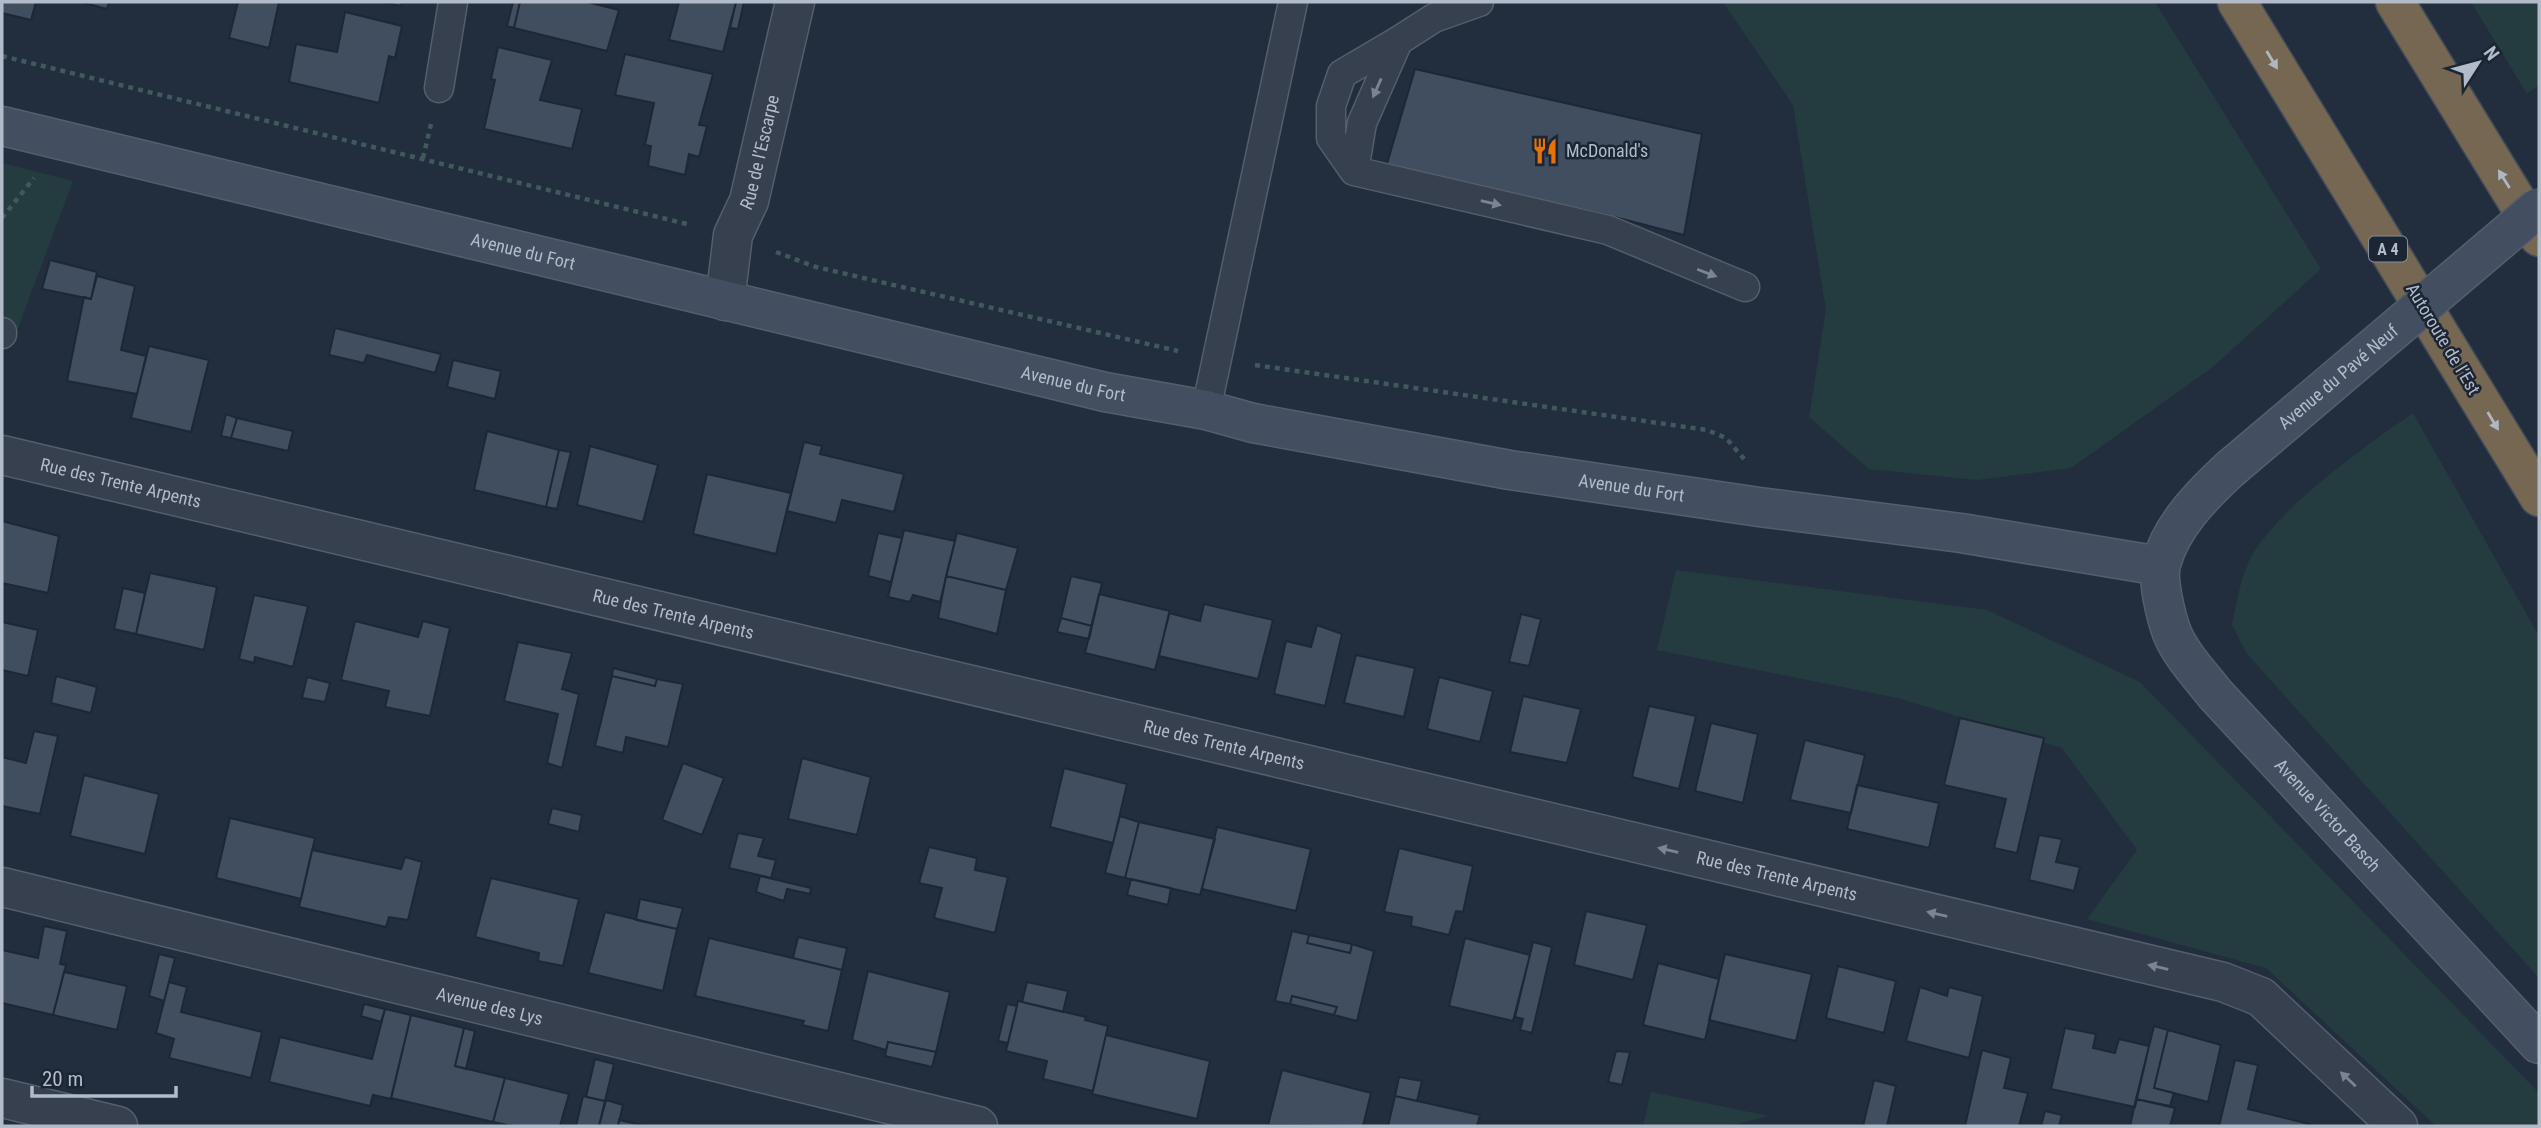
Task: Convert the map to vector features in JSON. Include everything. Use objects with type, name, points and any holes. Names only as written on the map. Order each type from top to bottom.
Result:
[{"type":"highway","name":"Autoroute de l’Est","points":[[2237,2],[2539,497]]},
{"type":"highway","points":[[2395,2],[2539,237]]},
{"type":"main road","name":"Avenue du Fort","points":[[2,126],[1104,392],[1206,410],[1253,423],[1510,470],[1759,508],[1954,533],[2160,566]]},
{"type":"main road","name":"Avenue du Pavé Neuf","points":[[2160,566],[2189,511],[2230,469],[2539,207]]},
{"type":"main road","name":"Avenue Victor Basch","points":[[2160,566],[2163,599],[2173,635],[2215,694],[2539,1044]]},
{"type":"street","name":"Rue de l’Escarpe","points":[[725,301],[733,235],[749,201],[795,2]]},
{"type":"street","name":"Rue des Trente Arpents","points":[[2,455],[2223,982],[2261,997],[2398,1126]]},
{"type":"street","name":"Avenue des Lys","points":[[2,887],[978,1126]]},
{"type":"street","points":[[2,1098],[118,1126]]},
{"type":"lane","points":[[439,88],[453,2]]},
{"type":"lane","points":[[1206,410],[1293,2]]},
{"type":"lane","points":[[1479,2],[1434,18],[1342,74],[1331,106],[1331,138],[1354,171],[1608,230],[1745,287]]},
{"type":"lane","points":[[1354,171],[1362,123],[1398,41]]},
{"type":"path","points":[[2,56],[692,225]]},
{"type":"green space","points":[[1723,2],[2155,2],[2321,269],[2214,366],[2071,468],[1977,480],[1869,469],[1809,417],[1826,310],[1793,105]]},
{"type":"green space","points":[[2471,2],[2539,2],[2539,85],[2527,94]]},
{"type":"green space","points":[[2,163],[73,181],[18,328],[2,328]]},
{"type":"green space","points":[[2413,413],[2539,636],[2539,978],[2247,654],[2232,625],[2246,569],[2268,533],[2327,476]]},
{"type":"green space","points":[[1676,570],[1987,610],[2140,682],[2539,1093],[2539,1126],[2436,1126],[2266,968],[2087,919],[2137,850],[2062,748],[1898,698],[1657,650]]},
{"type":"green space","points":[[1651,1092],[1769,1116],[1729,1126],[1643,1126]]},
{"type":"building","points":[[2,2],[36,2],[31,20],[2,13]]},
{"type":"building","points":[[80,2],[109,2],[107,9]]},
{"type":"building","points":[[238,2],[279,2],[269,48],[229,38]]},
{"type":"building","points":[[381,2],[402,2],[401,6]]},
{"type":"building","points":[[513,2],[520,2],[514,28],[507,26]]},
{"type":"building","points":[[520,2],[587,2],[619,10],[607,51],[514,28]]},
{"type":"building","points":[[679,2],[736,2],[723,52],[669,40]]},
{"type":"building","points":[[736,2],[744,2],[738,29],[730,28]]},
{"type":"building","points":[[345,12],[402,26],[395,58],[389,56],[379,103],[289,82],[296,44],[337,52]]},
{"type":"building","points":[[498,47],[552,60],[540,100],[582,109],[572,149],[484,129],[495,80],[491,79]]},
{"type":"building","points":[[625,54],[713,74],[699,125],[707,126],[699,157],[689,154],[685,175],[648,166],[651,146],[645,145],[654,103],[615,95]]},
{"type":"building","name":"McDonald's","points":[[1415,69],[1702,134],[1684,235],[1599,213],[1386,167]]},
{"type":"building","points":[[50,260],[97,272],[91,299],[42,289]]},
{"type":"building","points":[[97,276],[135,286],[121,350],[146,356],[137,394],[67,381],[84,297],[91,299]]},
{"type":"building","points":[[335,328],[441,354],[435,373],[367,355],[364,363],[329,355]]},
{"type":"building","points":[[149,346],[209,360],[191,432],[131,418]]},
{"type":"building","points":[[453,360],[501,371],[495,399],[447,387]]},
{"type":"building","points":[[226,414],[237,418],[231,438],[221,436]]},
{"type":"building","points":[[237,418],[293,431],[288,451],[231,438]]},
{"type":"building","points":[[487,431],[559,450],[546,507],[474,490]]},
{"type":"building","points":[[804,442],[822,446],[820,454],[904,474],[894,512],[842,500],[836,523],[787,511]]},
{"type":"building","points":[[590,446],[658,465],[643,522],[577,505]]},
{"type":"building","points":[[559,450],[571,452],[557,509],[546,507]]},
{"type":"building","points":[[707,474],[791,493],[776,554],[693,534]]},
{"type":"building","points":[[2,521],[59,536],[48,593],[2,583]]},
{"type":"building","points":[[904,530],[955,541],[940,602],[913,595],[910,602],[888,597]]},
{"type":"building","points":[[878,533],[902,538],[891,582],[868,576]]},
{"type":"building","points":[[957,533],[1018,548],[1006,590],[946,576]]},
{"type":"building","points":[[150,573],[217,587],[204,650],[136,634]]},
{"type":"building","points":[[946,576],[1006,590],[997,634],[938,618]]},
{"type":"building","points":[[1071,576],[1102,583],[1092,626],[1061,618]]},
{"type":"building","points":[[123,588],[145,593],[136,634],[114,629]]},
{"type":"building","points":[[1099,594],[1170,611],[1155,670],[1085,653]]},
{"type":"building","points":[[254,595],[308,606],[293,667],[255,657],[254,663],[239,659]]},
{"type":"building","points":[[1204,604],[1273,620],[1258,679],[1159,656],[1169,613],[1200,621]]},
{"type":"building","points":[[1521,614],[1541,619],[1529,666],[1509,662]]},
{"type":"building","points":[[1061,618],[1092,626],[1089,639],[1057,632]]},
{"type":"building","points":[[355,621],[418,637],[423,621],[450,628],[430,716],[385,707],[389,691],[341,680]]},
{"type":"building","points":[[2,622],[38,630],[28,676],[2,670]]},
{"type":"building","points":[[1317,625],[1342,634],[1325,706],[1274,694],[1286,641],[1311,647]]},
{"type":"building","points":[[518,642],[572,653],[562,689],[579,694],[562,768],[547,763],[558,714],[504,701]]},
{"type":"building","points":[[1356,655],[1415,668],[1404,717],[1344,703]]},
{"type":"building","points":[[613,668],[657,679],[655,686],[612,676]]},
{"type":"building","points":[[56,676],[97,687],[91,713],[51,703]]},
{"type":"building","points":[[612,676],[655,686],[657,679],[683,684],[668,747],[626,737],[623,753],[595,746]]},
{"type":"building","points":[[307,677],[330,683],[325,702],[302,698]]},
{"type":"building","points":[[1439,677],[1493,691],[1480,742],[1427,729]]},
{"type":"building","points":[[1523,696],[1581,709],[1567,763],[1510,752]]},
{"type":"building","points":[[1649,706],[1696,716],[1679,789],[1632,777]]},
{"type":"building","points":[[1960,718],[2044,738],[2017,853],[1994,848],[2006,799],[1944,785]]},
{"type":"building","points":[[1711,723],[1758,734],[1743,803],[1695,791]]},
{"type":"building","points":[[34,731],[58,736],[40,814],[2,806],[2,757],[26,763]]},
{"type":"building","points":[[1805,740],[1865,755],[1851,813],[1790,800]]},
{"type":"building","points":[[802,758],[871,777],[857,835],[788,819]]},
{"type":"building","points":[[683,763],[724,778],[702,835],[662,820]]},
{"type":"building","points":[[1064,768],[1127,784],[1113,843],[1050,827]]},
{"type":"building","points":[[84,775],[159,794],[145,854],[70,836]]},
{"type":"building","points":[[1857,785],[1939,803],[1929,848],[1847,829]]},
{"type":"building","points":[[552,808],[582,815],[579,832],[548,824]]},
{"type":"building","points":[[1120,816],[1139,822],[1125,878],[1105,873]]},
{"type":"building","points":[[230,818],[315,838],[301,899],[216,878]]},
{"type":"building","points":[[1139,822],[1215,839],[1200,895],[1125,878]]},
{"type":"building","points":[[1217,827],[1311,849],[1296,911],[1202,889]]},
{"type":"building","points":[[738,833],[764,838],[758,856],[776,860],[771,878],[729,868]]},
{"type":"building","points":[[2039,835],[2062,839],[2056,862],[2080,867],[2074,891],[2029,880]]},
{"type":"building","points":[[929,847],[977,858],[975,870],[1008,877],[995,933],[934,918],[942,888],[919,883]]},
{"type":"building","points":[[1399,848],[1473,866],[1463,912],[1456,911],[1449,935],[1411,926],[1412,917],[1384,912]]},
{"type":"building","points":[[312,850],[401,869],[405,857],[422,862],[408,920],[389,917],[386,927],[299,907]]},
{"type":"building","points":[[760,876],[811,888],[810,894],[787,889],[784,901],[756,892]]},
{"type":"building","points":[[491,878],[579,899],[563,966],[538,961],[539,953],[475,937]]},
{"type":"building","points":[[1131,879],[1171,888],[1168,905],[1127,895]]},
{"type":"building","points":[[640,899],[683,908],[677,929],[636,920]]},
{"type":"building","points":[[1586,911],[1647,925],[1633,980],[1574,965]]},
{"type":"building","points":[[605,912],[677,929],[663,991],[588,973]]},
{"type":"building","points":[[44,926],[67,931],[60,964],[66,965],[53,1015],[2,1003],[2,950],[38,958]]},
{"type":"building","points":[[1292,931],[1309,935],[1307,943],[1350,953],[1352,944],[1374,951],[1357,1021],[1334,1015],[1337,1007],[1292,996],[1290,1004],[1275,1001]]},
{"type":"building","points":[[1309,935],[1352,944],[1350,953],[1307,943]]},
{"type":"building","points":[[798,937],[847,948],[842,970],[793,958]]},
{"type":"building","points":[[709,938],[842,970],[828,1031],[802,1025],[804,1021],[695,996]]},
{"type":"building","points":[[1465,938],[1530,955],[1513,1021],[1449,1006]]},
{"type":"building","points":[[1533,942],[1552,947],[1532,1033],[1520,1030],[1523,1019],[1515,1017]]},
{"type":"building","points":[[159,954],[175,958],[164,1001],[149,996]]},
{"type":"building","points":[[1725,954],[1812,974],[1796,1041],[1709,1020]]},
{"type":"building","points":[[1658,963],[1719,979],[1705,1040],[1643,1025]]},
{"type":"building","points":[[1838,966],[1896,981],[1884,1033],[1826,1018]]},
{"type":"building","points":[[868,971],[950,992],[936,1052],[888,1042],[886,1050],[852,1040]]},
{"type":"building","points":[[64,972],[127,986],[117,1030],[53,1015]]},
{"type":"building","points":[[169,982],[187,987],[181,1012],[262,1032],[251,1078],[169,1058],[174,1039],[156,1033]]},
{"type":"building","points":[[1027,982],[1068,991],[1063,1012],[1022,1002]]},
{"type":"building","points":[[1920,987],[1947,996],[1949,987],[1983,996],[1969,1058],[1906,1041]]},
{"type":"building","points":[[1292,996],[1337,1007],[1334,1015],[1290,1004]]},
{"type":"building","points":[[1018,1001],[1086,1017],[1085,1020],[1108,1026],[1093,1091],[1043,1079],[1047,1061],[1006,1051]]},
{"type":"building","points":[[364,1004],[385,1009],[381,1022],[361,1016]]},
{"type":"building","points":[[1007,1004],[1017,1006],[1008,1043],[998,1041]]},
{"type":"building","points":[[385,1009],[411,1015],[391,1099],[373,1095],[370,1106],[269,1082],[280,1037],[372,1059]]},
{"type":"building","points":[[411,1015],[464,1028],[455,1066],[505,1078],[493,1122],[391,1098]]},
{"type":"building","points":[[2154,1026],[2168,1030],[2154,1088],[2174,1093],[2170,1106],[2136,1099]]},
{"type":"building","points":[[464,1028],[475,1031],[466,1069],[455,1066]]},
{"type":"building","points":[[2065,1028],[2096,1034],[2093,1048],[2115,1053],[2119,1039],[2149,1046],[2135,1107],[2051,1089]]},
{"type":"building","points":[[2168,1030],[2221,1045],[2208,1102],[2154,1088]]},
{"type":"building","points":[[1106,1035],[1210,1061],[1197,1119],[1092,1094]]},
{"type":"building","points":[[888,1042],[936,1052],[932,1067],[885,1056]]},
{"type":"building","points":[[1982,1050],[2011,1058],[2004,1088],[2028,1093],[2019,1126],[1965,1126]]},
{"type":"building","points":[[1616,1051],[1630,1052],[1622,1085],[1608,1082]]},
{"type":"building","points":[[595,1059],[614,1064],[605,1101],[586,1097]]},
{"type":"building","points":[[2235,1060],[2258,1065],[2248,1109],[2309,1124],[2308,1126],[2219,1126]]},
{"type":"building","points":[[1282,1070],[1371,1093],[1363,1126],[1268,1125]]},
{"type":"building","points":[[1399,1077],[1422,1081],[1417,1101],[1395,1096]]},
{"type":"building","points":[[505,1078],[569,1094],[560,1126],[513,1126],[493,1122]]},
{"type":"building","points":[[1874,1080],[1896,1086],[1887,1126],[1863,1126]]},
{"type":"building","points":[[583,1096],[605,1101],[599,1126],[576,1126]]},
{"type":"building","points":[[1395,1096],[1480,1115],[1477,1126],[1388,1126]]},
{"type":"building","points":[[2136,1099],[2175,1108],[2170,1126],[2130,1126]]},
{"type":"building","points":[[606,1100],[623,1105],[618,1126],[599,1126]]},
{"type":"building","points":[[2045,1111],[2062,1115],[2059,1126],[2041,1126]]},
{"type":"building","points":[[619,1120],[646,1126],[618,1126]]},
{"type":"place","name":"McDonald's","points":[[1545,151]]}]
